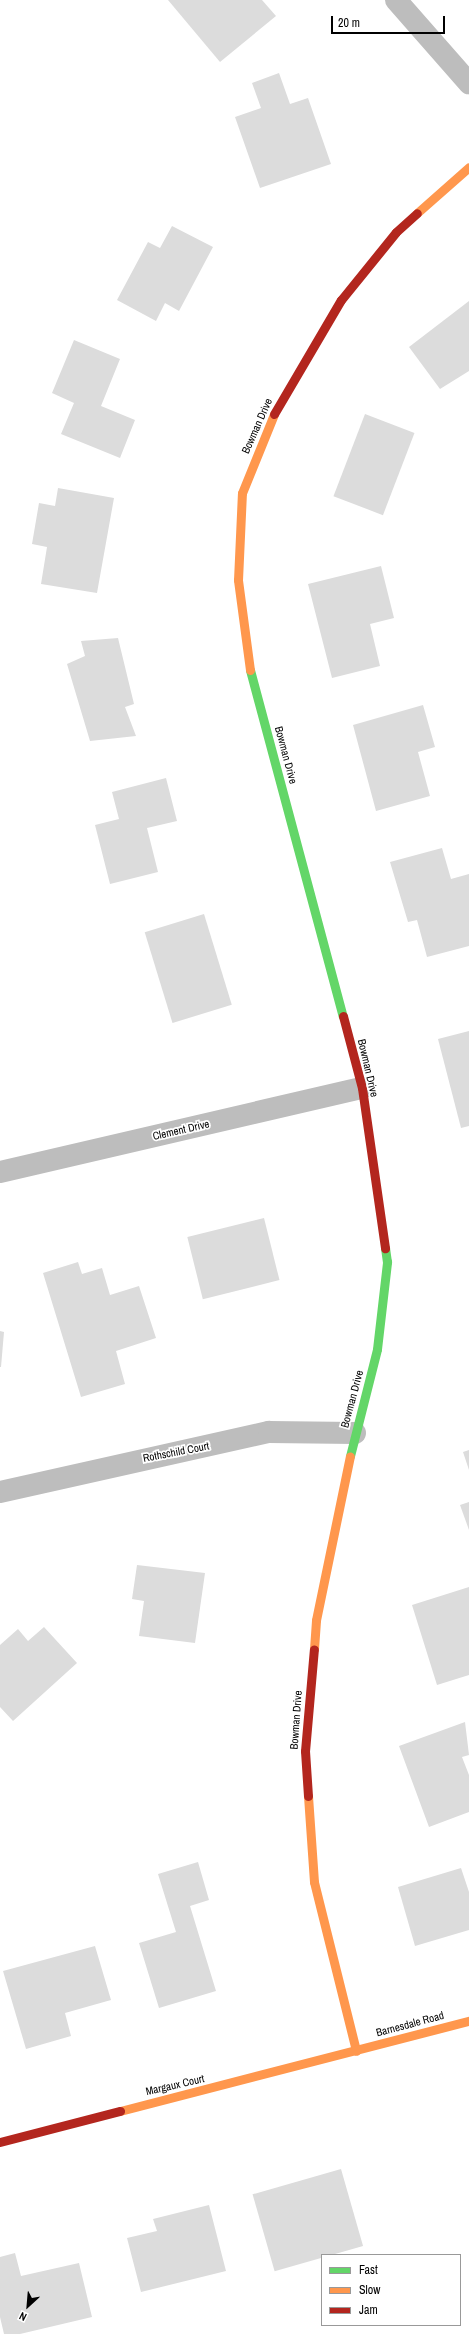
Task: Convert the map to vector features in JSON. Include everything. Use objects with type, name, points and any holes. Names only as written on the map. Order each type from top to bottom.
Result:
[{"type":"street","points":[[396,0],[469,83]]},
{"type":"street","name":"Bowman Drive","points":[[356,2051],[314,1882],[305,1751],[316,1620],[355,1433],[378,1349],[387,1262],[362,1088],[250,668],[238,580],[242,493],[274,413],[341,300],[396,232],[469,167]]},
{"type":"street","name":"Clement Drive","points":[[0,1172],[362,1088]]},
{"type":"street","name":"Rothschild Court","points":[[0,1492],[269,1432],[355,1433]]},
{"type":"street","name":"Barnesdale Road","points":[[356,2051],[469,2021]]},
{"type":"street","name":"Margaux Court","points":[[0,2142],[356,2051]]},
{"type":"building","points":[[168,0],[262,0],[276,16],[220,62]]},
{"type":"building","points":[[279,73],[290,104],[308,98],[331,164],[260,188],[235,117],[261,108],[252,83]]},
{"type":"building","points":[[172,226],[213,247],[179,311],[165,303],[156,321],[117,300],[148,242],[160,248]]},
{"type":"building","points":[[469,301],[469,371],[440,389],[409,347]]},
{"type":"building","points":[[74,340],[120,359],[101,406],[135,420],[120,458],[61,434],[74,403],[52,393]]},
{"type":"building","points":[[365,414],[414,433],[383,515],[333,496]]},
{"type":"building","points":[[58,488],[114,498],[97,593],[41,584],[47,547],[32,544],[39,503],[55,506]]},
{"type":"building","points":[[381,566],[394,618],[370,624],[380,666],[332,678],[308,584]]},
{"type":"building","points":[[118,638],[134,704],[125,707],[136,736],[90,741],[67,664],[85,656],[81,641]]},
{"type":"building","points":[[423,705],[435,747],[418,752],[430,796],[376,811],[353,725]]},
{"type":"building","points":[[166,778],[177,821],[147,828],[158,872],[110,884],[95,825],[119,819],[112,792]]},
{"type":"building","points":[[442,848],[451,879],[469,874],[469,946],[427,957],[417,920],[408,922],[390,862]]},
{"type":"building","points":[[204,914],[232,1005],[172,1023],[145,932]]},
{"type":"building","points":[[469,1031],[469,1126],[461,1128],[438,1039]]},
{"type":"building","points":[[264,1218],[279,1280],[203,1299],[187,1237]]},
{"type":"building","points":[[78,1262],[82,1274],[102,1268],[110,1295],[139,1286],[156,1338],[116,1351],[125,1384],[81,1397],[43,1273]]},
{"type":"building","points":[[0,1331],[4,1332],[1,1367],[0,1367]]},
{"type":"building","points":[[469,1450],[469,1470],[463,1452]]},
{"type":"building","points":[[469,1502],[469,1530],[460,1505]]},
{"type":"building","points":[[137,1565],[205,1573],[195,1643],[139,1636],[144,1601],[132,1599]]},
{"type":"building","points":[[469,1587],[469,1675],[437,1685],[412,1605]]},
{"type":"building","points":[[44,1627],[77,1663],[13,1721],[0,1707],[0,1645],[18,1629],[28,1641]]},
{"type":"building","points":[[465,1722],[469,1755],[462,1757],[469,1775],[469,1812],[429,1827],[399,1746]]},
{"type":"building","points":[[198,1862],[209,1900],[190,1906],[216,1991],[159,2008],[139,1943],[176,1932],[158,1874]]},
{"type":"building","points":[[461,1868],[469,1892],[469,1930],[415,1946],[398,1887]]},
{"type":"building","points":[[95,1946],[111,2000],[65,2013],[71,2036],[26,2049],[3,1971]]},
{"type":"building","points":[[341,2169],[363,2246],[335,2254],[321,2254],[321,2258],[275,2271],[253,2194]]},
{"type":"building","points":[[209,2205],[226,2271],[141,2292],[127,2238],[157,2231],[153,2219]]},
{"type":"building","points":[[15,2253],[21,2276],[79,2263],[92,2317],[20,2334],[4,2334],[0,2317],[0,2257]]},
{"type":"traffic: fast","points":[[250,670],[343,1016]]},
{"type":"traffic: fast","points":[[350,1456],[377,1349],[387,1262],[385,1248]]},
{"type":"traffic: slow","points":[[417,213],[469,167]]},
{"type":"traffic: slow","points":[[250,670],[238,580],[242,493],[274,414]]},
{"type":"traffic: slow","points":[[314,1649],[316,1620],[350,1456]]},
{"type":"traffic: slow","points":[[308,1796],[314,1882],[356,2051]]},
{"type":"traffic: slow","points":[[120,2111],[469,2021]]},
{"type":"traffic: jam","points":[[274,414],[341,300],[396,232],[417,213]]},
{"type":"traffic: jam","points":[[343,1016],[362,1088],[385,1248]]},
{"type":"traffic: jam","points":[[308,1796],[305,1751],[314,1649]]},
{"type":"traffic: jam","points":[[0,2142],[120,2111]]}]
